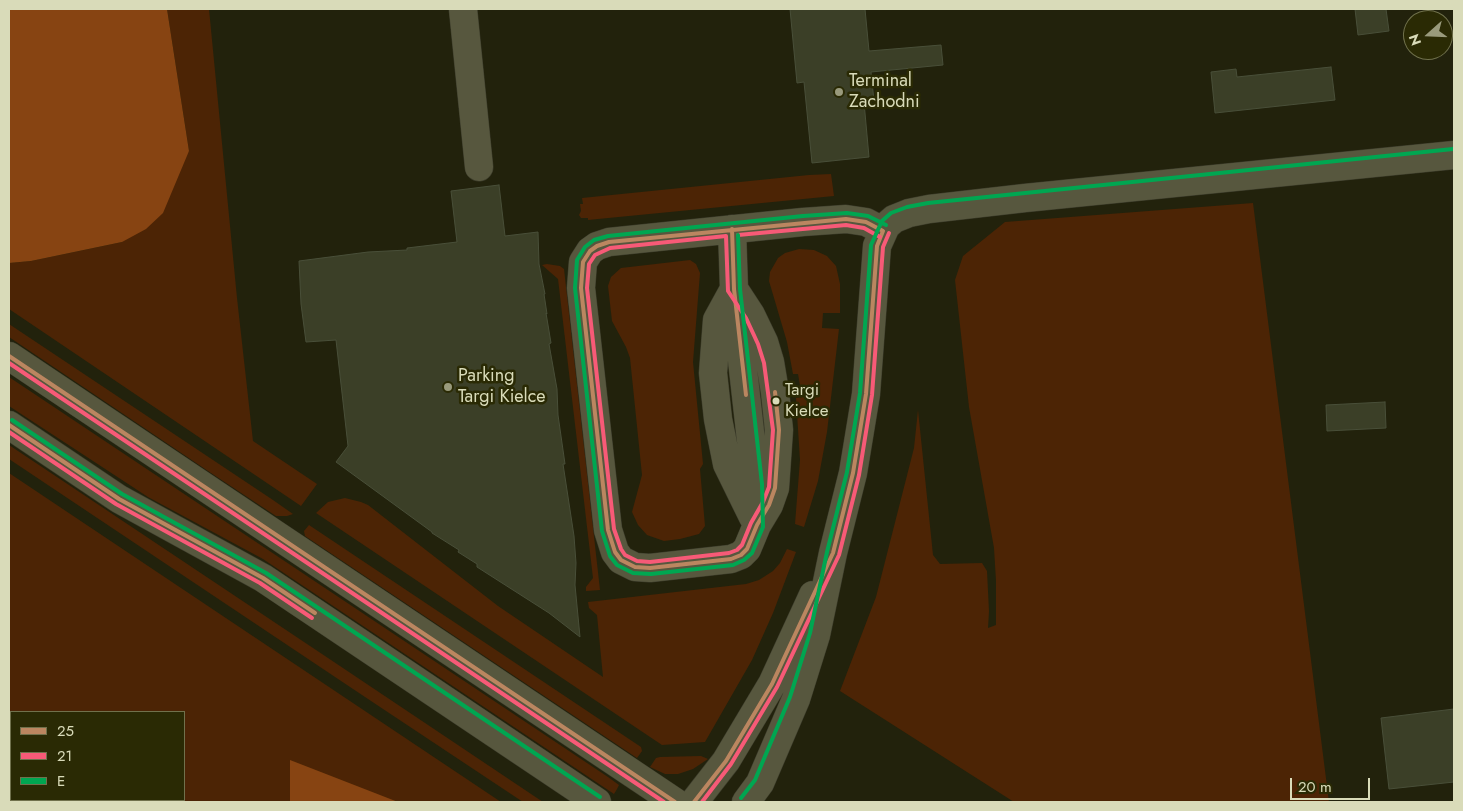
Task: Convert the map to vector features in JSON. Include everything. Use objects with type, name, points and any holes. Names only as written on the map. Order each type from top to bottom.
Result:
[{"type":"street","points":[[463,9],[479,167]]},
{"type":"street","points":[[746,802],[760,783],[796,698],[816,635],[833,553],[853,474],[866,394],[877,246],[886,226],[894,219],[909,213],[929,209],[1454,155]]},
{"type":"street","points":[[734,289],[751,314],[764,342],[771,369],[779,430],[775,488],[769,505],[757,525],[748,549],[741,555],[731,559],[650,568],[635,567],[628,564],[615,552],[608,530],[581,288],[583,262],[590,252],[597,246],[609,242],[732,229],[846,220],[866,222],[883,230]]},
{"type":"street","points":[[732,229],[734,289],[717,320],[713,373],[718,419],[727,464],[757,525]]},
{"type":"street","points":[[9,356],[675,802]]},
{"type":"street","points":[[9,425],[119,499],[263,578],[597,802]]},
{"type":"street","points":[[694,802],[726,761],[772,684],[833,553]]},
{"type":"shaded area","points":[[9,9],[167,9],[189,151],[163,213],[146,229],[122,242],[31,261],[9,263]]},
{"type":"shaded area","points":[[167,9],[209,9],[253,441],[317,484],[301,506],[9,309],[9,263],[31,261],[122,242],[189,151]]},
{"type":"shaded area","points":[[831,174],[834,196],[588,220],[588,218],[581,218],[579,215],[581,211],[580,204],[583,204],[582,198]]},
{"type":"shaded area","points":[[1253,203],[1329,802],[1014,802],[840,691],[876,597],[914,448],[918,410],[933,555],[940,564],[982,563],[987,571],[988,628],[996,625],[994,548],[969,407],[955,280],[963,256],[1005,222]]},
{"type":"shaded area","points":[[799,249],[814,250],[827,256],[836,266],[840,284],[840,313],[823,313],[822,328],[839,329],[827,432],[818,481],[804,527],[795,524],[800,460],[796,398],[802,397],[798,374],[793,374],[787,342],[769,281],[770,272],[778,258],[785,253]]},
{"type":"shaded area","points":[[690,260],[696,264],[700,273],[693,362],[703,464],[700,469],[705,526],[699,534],[664,541],[647,535],[638,525],[632,512],[642,475],[630,358],[612,321],[608,286],[611,277],[621,268]]},
{"type":"shaded area","points":[[542,265],[560,266],[564,269],[600,590],[586,591],[586,587],[593,578],[558,279]]},
{"type":"shaded area","points":[[9,324],[293,514],[276,516],[211,473],[9,337]]},
{"type":"shaded area","points":[[9,377],[608,777],[619,785],[614,794],[263,559],[148,497],[9,406]]},
{"type":"shaded area","points":[[9,445],[543,802],[523,802],[9,459]]},
{"type":"shaded area","points":[[9,473],[501,802],[9,802]]},
{"type":"shaded area","points":[[345,498],[368,505],[498,606],[603,677],[597,615],[589,608],[588,602],[746,584],[759,580],[773,571],[780,563],[787,549],[796,552],[773,613],[752,660],[705,742],[662,745],[316,513],[328,502]]},
{"type":"shaded area","points":[[309,525],[641,747],[642,751],[637,758],[305,536],[304,531]]},
{"type":"shaded area","points":[[701,756],[708,759],[693,769],[678,774],[665,774],[650,767],[656,758],[660,757]]},
{"type":"shaded area","points":[[290,760],[398,802],[290,802]]},
{"type":"building","name":"Terminal Zachodni","points":[[790,9],[865,9],[869,51],[941,45],[943,65],[871,72],[874,101],[864,102],[869,157],[812,163],[804,82],[797,83]]},
{"type":"building","points":[[1355,9],[1386,9],[1389,31],[1358,35]]},
{"type":"building","points":[[1331,67],[1335,100],[1215,113],[1211,72],[1236,69],[1237,77]]},
{"type":"building","name":"Parking Targi Kielce","points":[[499,185],[505,236],[538,232],[539,264],[545,294],[551,343],[549,344],[557,389],[558,415],[565,464],[563,464],[574,536],[575,585],[580,637],[549,613],[477,567],[477,564],[458,552],[459,550],[432,533],[336,462],[348,446],[336,340],[306,342],[301,304],[299,261],[368,252],[407,250],[407,248],[457,242],[451,191]]},
{"type":"building","points":[[1385,402],[1386,428],[1327,431],[1326,405]]},
{"type":"building","points":[[1454,709],[1454,782],[1389,789],[1381,718]]},
{"type":"transit line","name":"E","points":[[741,798],[755,780],[790,697],[810,633],[827,552],[847,472],[860,393],[871,245],[882,221],[891,213],[907,207],[928,203],[1453,149]]},
{"type":"transit line","name":"E","points":[[738,235],[740,289],[762,484],[763,527],[752,553],[744,560],[733,565],[651,574],[633,573],[617,565],[610,556],[602,531],[575,288],[577,260],[585,247],[594,240],[608,236],[803,216],[847,213],[868,216],[886,225]]},
{"type":"transit line","name":"25","points":[[775,392],[779,430],[775,488],[769,505],[757,525],[747,549],[741,555],[731,559],[650,568],[635,567],[621,560],[615,552],[608,530],[581,288],[583,262],[590,251],[597,246],[609,242],[846,219],[866,222],[883,231]]},
{"type":"transit line","name":"21","points":[[738,235],[846,225],[864,228],[880,237]]},
{"type":"transit line","name":"25","points":[[732,229],[734,289],[746,395]]},
{"type":"transit line","name":"25","points":[[694,802],[726,761],[772,684],[833,553],[853,473],[866,394],[877,246],[883,231]]},
{"type":"transit line","name":"21","points":[[702,802],[731,764],[777,687],[839,555],[859,475],[872,395],[883,247],[889,233]]},
{"type":"transit line","name":"21","points":[[726,236],[728,291],[746,318],[764,363],[773,430],[769,487],[742,545],[737,550],[729,553],[650,562],[637,561],[625,555],[614,529],[587,288],[589,264],[595,255],[610,248],[726,236]]},
{"type":"transit line","name":"25","points":[[9,356],[675,802]]},
{"type":"transit line","name":"21","points":[[9,363],[664,802]]},
{"type":"transit line","name":"E","points":[[12,420],[122,494],[266,573],[600,797]]},
{"type":"transit line","name":"25","points":[[9,425],[119,499],[263,578],[315,613]]},
{"type":"transit line","name":"21","points":[[9,432],[116,504],[260,583],[312,618]]},
{"type":"place","name":"Terminal Zachodni","points":[[839,92]]},
{"type":"place","name":"Parking Targi Kielce","points":[[448,387]]},
{"type":"place","name":"Targi Kielce","points":[[776,401]]}]
